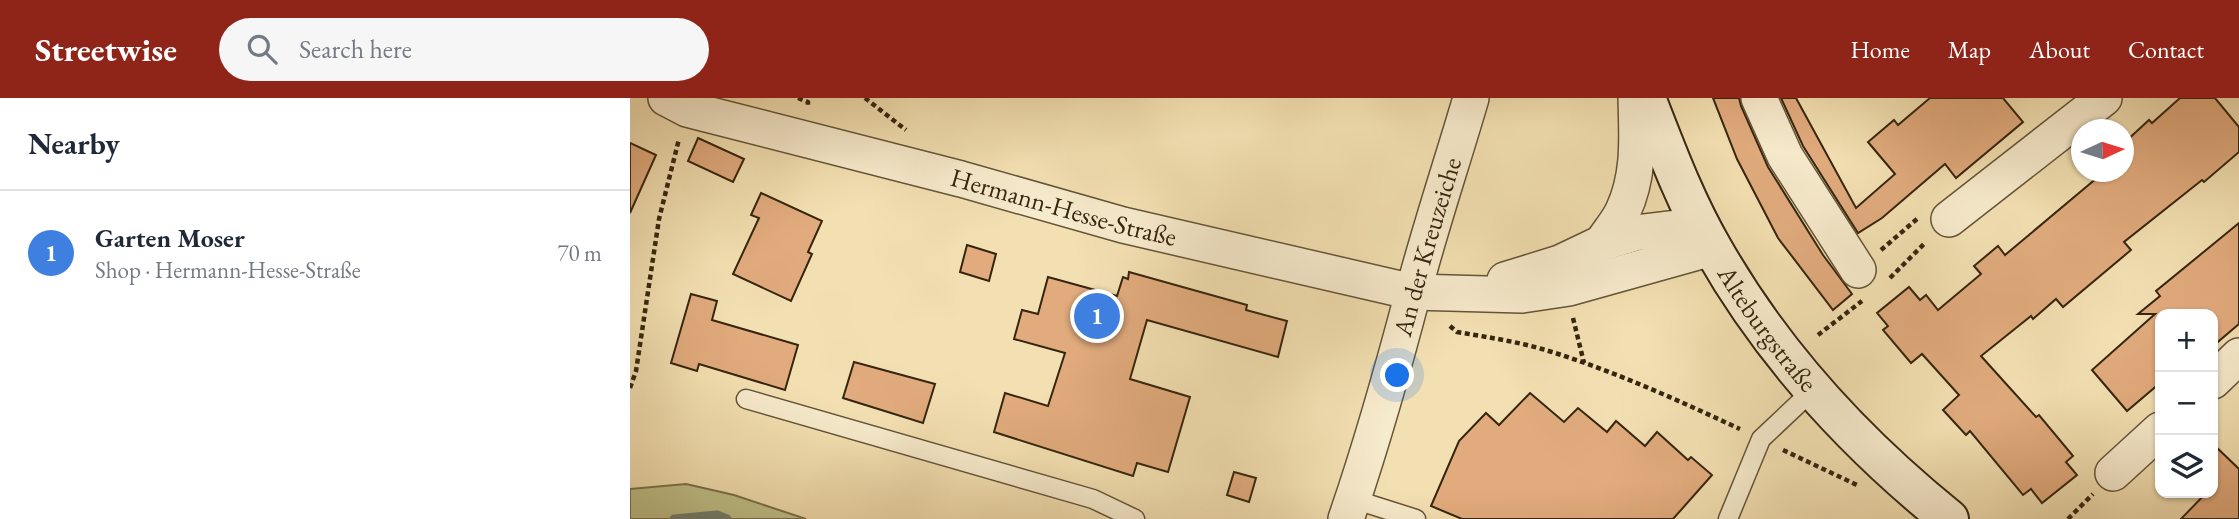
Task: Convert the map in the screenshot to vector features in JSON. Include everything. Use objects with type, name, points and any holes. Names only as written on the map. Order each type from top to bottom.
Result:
[{"type":"main road","name":"Alteburgstraße","points":[[1646,98],[1679,181],[1707,237],[1765,328],[1814,389],[1865,444],[1949,519]]},
{"type":"street","name":"An der Kreuzeiche","points":[[1350,509],[1471,98]]},
{"type":"street","points":[[1602,243],[1622,213],[1632,189],[1636,167],[1636,98]]},
{"type":"street","points":[[1759,98],[1784,156],[1858,270]]},
{"type":"street","points":[[1949,219],[2104,98]]},
{"type":"street","name":"Hermann-Hesse-Straße","points":[[676,103],[1123,225],[1413,292],[1521,295],[1569,288],[1707,237]]},
{"type":"street","name":"Hermann-Hesse-Straße","points":[[1465,293],[1560,263],[1602,243],[1635,233],[1707,237]]},
{"type":"street","points":[[2218,375],[2239,356]]},
{"type":"street","points":[[2113,473],[2155,435]]},
{"type":"lane","points":[[1728,519],[1761,439],[1814,389]]},
{"type":"lane","points":[[746,399],[1093,499],[1135,519]]},
{"type":"lane","points":[[1350,509],[1416,519]]},
{"type":"path","points":[[630,388],[636,371],[676,103]]},
{"type":"path","points":[[1858,270],[1917,219],[1949,219]]},
{"type":"path","points":[[1413,292],[1457,332],[1540,349],[1584,363],[1673,398],[1869,490]]},
{"type":"green space","points":[[686,484],[734,495],[806,519],[630,519],[630,489]]},
{"type":"building","points":[[1713,98],[1739,98],[1768,167],[1823,255],[1852,294],[1833,310],[1778,238],[1737,159]]},
{"type":"building","points":[[1781,98],[1796,98],[1856,208],[1895,174],[1868,142],[1894,120],[1898,125],[1930,98],[2003,98],[2023,122],[1956,178],[1945,164],[1882,218],[1858,233],[1803,146]]},
{"type":"building","points":[[2180,98],[2215,98],[2239,127],[2239,152],[2124,242],[2131,250],[2063,307],[2056,299],[1981,356],[2036,417],[2039,415],[2073,456],[2066,462],[2077,475],[2042,503],[2031,489],[2023,495],[1970,431],[1966,435],[1943,410],[1959,395],[1922,354],[1911,363],[1883,330],[1888,326],[1877,313],[1909,287],[1920,300],[1926,295],[1938,310],[1981,274],[1974,266],[1998,246],[2005,255],[2092,182],[2134,182],[2134,134],[2149,120],[2152,123]]},
{"type":"building","points":[[698,138],[744,159],[733,182],[688,161]]},
{"type":"building","points":[[630,143],[656,155],[630,213]]},
{"type":"building","points":[[761,193],[822,221],[808,252],[812,254],[791,301],[733,274],[759,218],[751,215]]},
{"type":"building","points":[[2239,223],[2239,324],[2218,342],[2218,309],[2155,309],[2155,314],[2138,314],[2160,296],[2156,291]]},
{"type":"building","points":[[967,245],[996,254],[989,281],[960,272]]},
{"type":"building","points":[[1129,272],[1247,305],[1246,310],[1287,321],[1278,357],[1147,320],[1130,379],[1190,397],[1168,472],[1137,463],[1133,476],[994,432],[1005,393],[1048,406],[1065,353],[1014,339],[1022,310],[1038,314],[1048,277],[1117,296],[1123,277],[1128,279]]},
{"type":"building","points":[[691,294],[717,301],[712,320],[798,345],[785,390],[699,364],[697,371],[671,363]]},
{"type":"building","points":[[2155,314],[2155,387],[2127,411],[2092,370]]},
{"type":"building","points":[[854,362],[935,384],[923,423],[843,398]]},
{"type":"building","points":[[1530,393],[1564,422],[1578,408],[1607,432],[1616,421],[1645,446],[1657,432],[1688,460],[1691,457],[1712,475],[1673,519],[1462,519],[1431,506],[1459,441],[1486,413],[1499,425]]},
{"type":"building","points":[[2218,449],[2239,469],[2239,519],[2181,519],[2201,498],[2218,498]]},
{"type":"building","points":[[1234,472],[1256,478],[1249,502],[1227,495]]},
{"type":"waterway","points":[[674,519],[717,515],[727,519]]},
{"type":"place","name":"Garten Moser","points":[[1097,316]]}]
